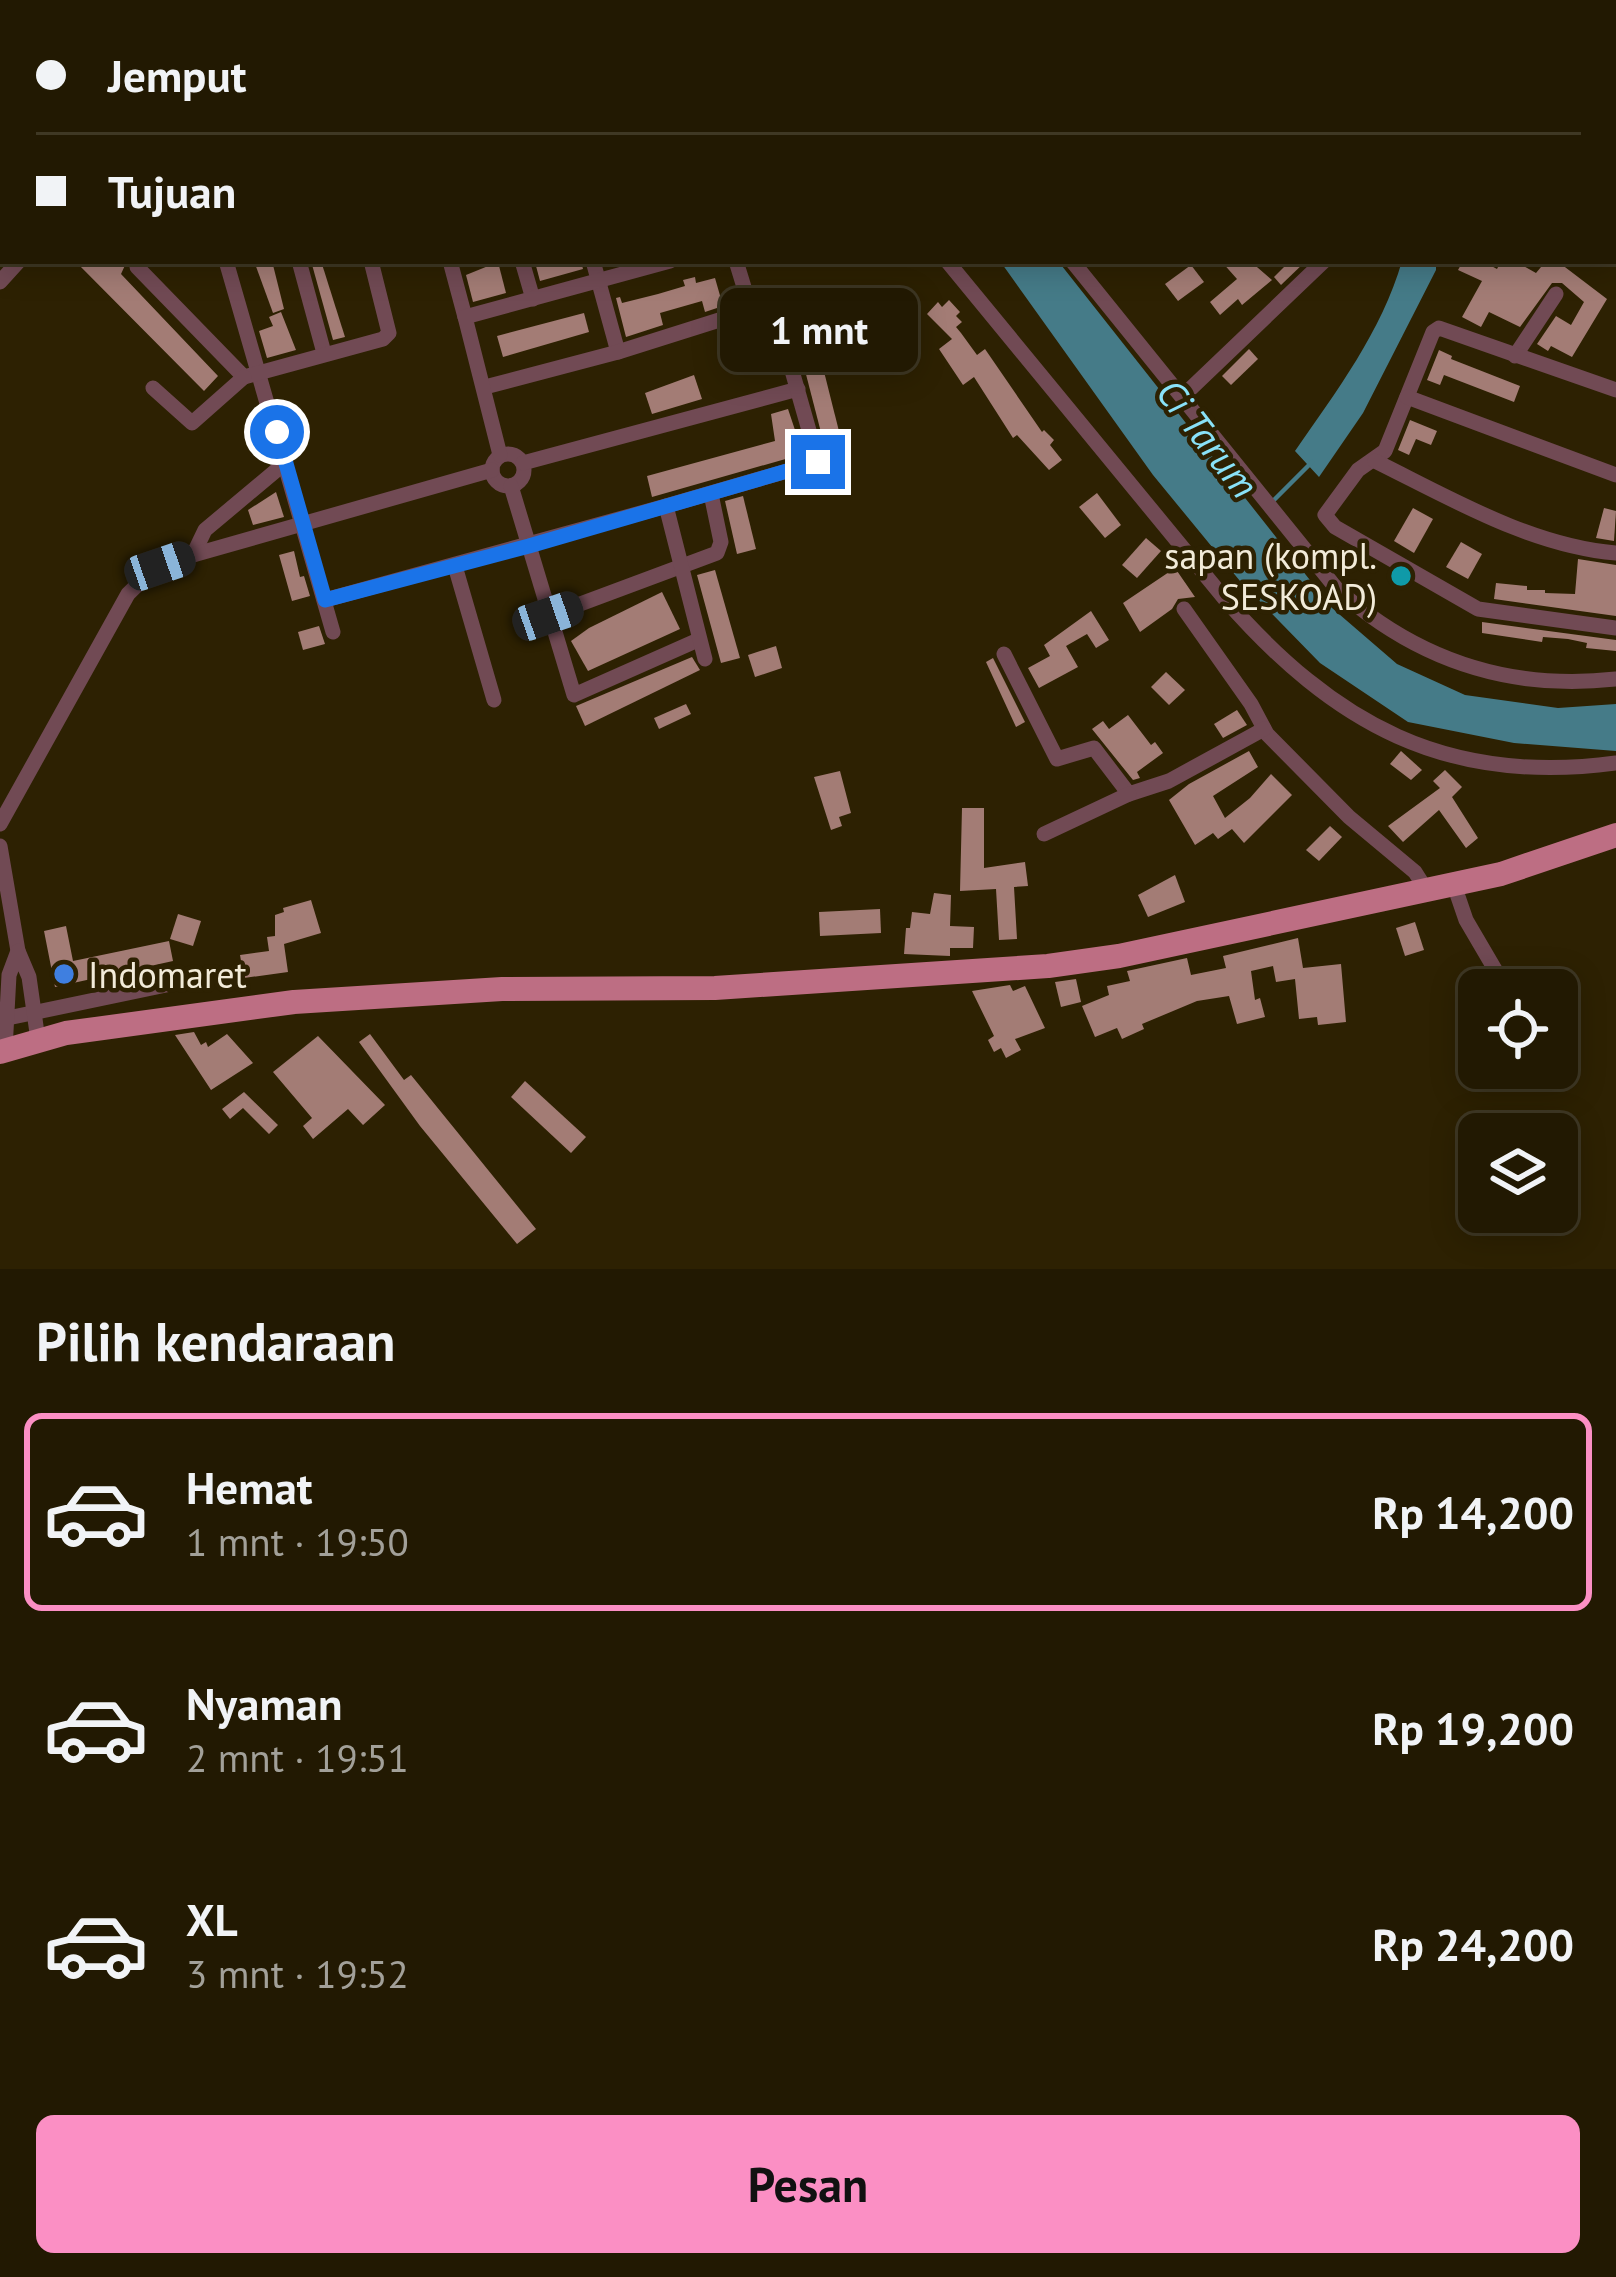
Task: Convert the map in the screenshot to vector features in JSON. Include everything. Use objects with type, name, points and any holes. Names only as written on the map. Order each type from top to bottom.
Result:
[{"type":"main road","points":[[2,1051],[113,1026],[294,1002],[502,989],[715,988],[1003,971],[1119,956],[1501,874],[1616,835]]},
{"type":"street","points":[[136,264],[251,374]]},
{"type":"street","points":[[227,264],[251,374],[305,525],[333,632]]},
{"type":"street","points":[[300,264],[324,353]]},
{"type":"street","points":[[153,388],[192,423],[251,374],[383,338],[389,333],[371,264]]},
{"type":"street","points":[[0,824],[128,594],[160,566],[305,525],[496,463],[516,455],[524,474],[512,485],[500,484],[496,463],[485,387],[451,264]]},
{"type":"street","points":[[523,264],[533,299]]},
{"type":"street","points":[[594,264],[618,352]]},
{"type":"street","points":[[465,316],[659,264]]},
{"type":"street","points":[[737,264],[751,310]]},
{"type":"street","points":[[949,264],[1224,598],[1259,638],[1323,694],[1363,718],[1454,759],[1520,769],[1616,763]]},
{"type":"street","points":[[1075,264],[1336,588],[1368,616],[1420,648],[1521,680],[1570,684],[1616,679]]},
{"type":"street","points":[[1184,395],[1321,264]]},
{"type":"street","points":[[1515,356],[1556,294]]},
{"type":"street","points":[[325,600],[711,494],[819,470],[778,318],[767,309],[485,387]]},
{"type":"street","points":[[1616,390],[1439,328],[1433,332],[1384,451],[1358,470],[1326,509],[1335,527],[1478,609],[1616,628]]},
{"type":"street","points":[[523,463],[798,389]]},
{"type":"street","points":[[1407,397],[1616,476]]},
{"type":"street","points":[[1375,461],[1490,517],[1567,544],[1616,553]]},
{"type":"street","points":[[193,555],[205,530],[285,463]]},
{"type":"street","points":[[512,485],[570,691],[579,696],[698,640]]},
{"type":"street","points":[[548,616],[680,570],[720,550],[711,494]]},
{"type":"street","points":[[666,506],[705,659]]},
{"type":"street","points":[[455,566],[494,700]]},
{"type":"street","points":[[1184,609],[1264,729],[1349,817],[1415,872],[1427,891]]},
{"type":"street","points":[[1004,654],[1057,759],[1094,748],[1129,794]]},
{"type":"street","points":[[1044,834],[1129,794],[1169,781],[1264,729]]},
{"type":"street","points":[[0,846],[11,940],[2,1051]]},
{"type":"street","points":[[1454,885],[1466,920],[1495,969]]},
{"type":"street","points":[[11,940],[29,976],[38,1040]]},
{"type":"street","points":[[4,1019],[171,984]]},
{"type":"water","points":[[1002,264],[1060,264],[1332,608],[1397,664],[1465,695],[1558,708],[1616,704],[1616,751],[1514,743],[1408,722],[1320,663],[1240,581],[1153,475]]},
{"type":"water","points":[[1401,264],[1436,264],[1363,413],[1319,477],[1295,451],[1342,383]]},
{"type":"building","points":[[78,264],[126,264],[121,274],[218,376],[204,391]]},
{"type":"building","points":[[255,264],[273,264],[284,309],[273,313]]},
{"type":"building","points":[[312,264],[322,264],[345,337],[333,340]]},
{"type":"building","points":[[499,264],[506,293],[473,302],[466,275]]},
{"type":"building","points":[[582,264],[583,269],[540,281],[536,266]]},
{"type":"building","points":[[1224,264],[1253,264],[1272,280],[1242,305],[1238,299],[1220,315],[1210,302],[1237,279]]},
{"type":"building","points":[[1287,264],[1303,264],[1281,285],[1274,277]]},
{"type":"building","points":[[1461,264],[1488,264],[1497,269],[1500,264],[1520,264],[1536,273],[1544,264],[1561,264],[1607,299],[1572,357],[1537,344],[1556,316],[1571,325],[1584,302],[1562,283],[1552,283],[1520,327],[1489,312],[1481,327],[1462,317],[1482,281],[1458,270]]},
{"type":"building","points":[[1191,265],[1204,282],[1178,301],[1165,284]]},
{"type":"building","points":[[695,277],[696,283],[715,278],[723,306],[705,312],[702,301],[660,313],[663,325],[626,337],[616,298],[622,303],[658,294],[685,286],[683,280]]},
{"type":"building","points":[[949,300],[960,312],[956,316],[962,322],[956,327],[977,355],[985,349],[1042,432],[1054,440],[1050,445],[1062,460],[1049,470],[1017,435],[1013,438],[974,377],[963,385],[939,349],[952,339],[927,314],[938,302],[942,307]]},
{"type":"building","points":[[884,302],[898,316],[892,322],[900,330],[885,345],[863,323]]},
{"type":"building","points":[[281,312],[296,350],[267,358],[259,331],[273,326],[269,317]]},
{"type":"building","points":[[584,313],[589,332],[503,357],[497,336]]},
{"type":"building","points":[[811,320],[849,471],[832,475],[793,324]]},
{"type":"building","points":[[763,330],[773,368],[752,374],[747,334]]},
{"type":"building","points":[[1249,349],[1258,359],[1231,385],[1222,376]]},
{"type":"building","points":[[1439,350],[1520,386],[1514,402],[1444,375],[1440,385],[1427,380]]},
{"type":"building","points":[[694,375],[702,399],[652,414],[645,393]]},
{"type":"building","points":[[788,409],[803,454],[652,497],[647,476],[775,441],[771,414]]},
{"type":"building","points":[[1410,420],[1437,431],[1431,445],[1416,439],[1409,455],[1398,450]]},
{"type":"building","points":[[276,492],[284,517],[253,525],[248,510]]},
{"type":"building","points":[[1097,493],[1121,525],[1105,538],[1079,507]]},
{"type":"building","points":[[743,496],[756,549],[737,554],[725,501]]},
{"type":"building","points":[[1413,508],[1433,519],[1414,553],[1394,541]]},
{"type":"building","points":[[1604,508],[1616,511],[1614,541],[1596,538]]},
{"type":"building","points":[[1146,538],[1161,551],[1137,578],[1122,565]]},
{"type":"building","points":[[1461,542],[1482,554],[1468,579],[1446,567]]},
{"type":"building","points":[[294,551],[310,596],[292,601],[279,555]]},
{"type":"building","points":[[1578,559],[1616,565],[1616,616],[1494,599],[1496,583],[1575,594]]},
{"type":"building","points":[[1175,568],[1195,597],[1178,599],[1172,609],[1140,632],[1123,603]]},
{"type":"building","points":[[715,570],[740,658],[721,663],[697,575]]},
{"type":"building","points":[[662,592],[680,629],[588,671],[571,641]]},
{"type":"building","points":[[1091,611],[1109,640],[1096,648],[1087,634],[1066,646],[1078,667],[1039,688],[1028,668],[1050,656],[1044,645]]},
{"type":"building","points":[[1482,622],[1616,640],[1616,651],[1586,648],[1587,643],[1568,639],[1543,637],[1542,642],[1482,633]]},
{"type":"building","points":[[319,626],[325,644],[303,650],[298,632]]},
{"type":"building","points":[[776,646],[782,668],[755,677],[748,655]]},
{"type":"building","points":[[692,657],[700,670],[585,726],[576,706]]},
{"type":"building","points":[[993,658],[1025,722],[1016,727],[986,662]]},
{"type":"building","points":[[1166,672],[1185,690],[1169,705],[1151,687]]},
{"type":"building","points":[[686,704],[691,714],[659,729],[654,718]]},
{"type":"building","points":[[1237,710],[1247,725],[1223,738],[1214,724]]},
{"type":"building","points":[[1128,715],[1163,753],[1133,780],[1092,729],[1103,721],[1109,729]]},
{"type":"building","points":[[1249,751],[1258,767],[1213,796],[1225,818],[1271,774],[1292,795],[1244,843],[1232,829],[1218,839],[1213,833],[1195,845],[1169,800]]},
{"type":"building","points":[[1401,751],[1422,770],[1411,780],[1390,764]]},
{"type":"building","points":[[1445,770],[1462,787],[1452,797],[1478,838],[1466,848],[1439,810],[1403,842],[1388,826],[1440,788],[1433,781]]},
{"type":"building","points":[[840,771],[851,813],[839,817],[842,826],[831,830],[814,777]]},
{"type":"building","points":[[962,808],[984,808],[984,868],[1025,862],[1028,886],[1014,887],[1017,939],[999,940],[996,889],[960,891]]},
{"type":"building","points":[[1330,826],[1342,837],[1319,861],[1306,850]]},
{"type":"building","points":[[1175,875],[1185,902],[1148,917],[1138,895]]},
{"type":"building","points":[[934,893],[951,895],[950,926],[974,927],[973,948],[950,948],[950,956],[904,954],[912,912],[930,914]]},
{"type":"building","points":[[311,900],[321,933],[284,944],[288,972],[244,978],[240,955],[269,951],[267,937],[275,936],[275,915]]},
{"type":"building","points":[[880,909],[881,933],[820,936],[819,912]]},
{"type":"building","points":[[178,914],[201,921],[193,946],[170,939]]},
{"type":"building","points":[[1415,922],[1424,950],[1405,956],[1396,928]]},
{"type":"building","points":[[66,926],[73,961],[169,941],[173,961],[55,987],[44,931]]},
{"type":"building","points":[[1298,938],[1303,968],[1341,964],[1346,1022],[1318,1025],[1317,1017],[1299,1019],[1295,979],[1276,982],[1273,966],[1251,971],[1255,1000],[1260,998],[1265,1017],[1237,1024],[1229,996],[1197,1001],[1142,1024],[1144,1029],[1122,1039],[1117,1028],[1095,1037],[1082,1006],[1109,995],[1107,986],[1130,981],[1127,971],[1187,958],[1191,975],[1226,968],[1223,956]]},
{"type":"building","points":[[1076,979],[1081,1002],[1061,1007],[1055,982]]},
{"type":"building","points":[[1010,985],[1013,991],[1025,986],[1045,1028],[1015,1039],[1021,1050],[1006,1058],[1001,1048],[994,1052],[988,1040],[994,1036],[972,991]]},
{"type":"building","points":[[194,1032],[201,1045],[206,1042],[208,1047],[227,1034],[253,1063],[211,1090],[175,1035]]},
{"type":"building","points":[[370,1034],[404,1080],[411,1075],[536,1229],[517,1244],[420,1126],[359,1042]]},
{"type":"building","points":[[318,1036],[385,1105],[363,1125],[348,1109],[313,1139],[303,1126],[312,1118],[273,1072]]},
{"type":"building","points":[[525,1081],[586,1137],[571,1153],[511,1097]]},
{"type":"building","points":[[244,1092],[278,1125],[269,1134],[243,1108],[230,1119],[222,1109]]},
{"type":"waterway","name":"Ci Tarum","points":[[1273,501],[1312,462]]},
{"type":"place","name":"sapan (kompl. SESKOAD)","points":[[1401,576]]},
{"type":"place","name":"Indomaret","points":[[64,974]]},
{"type":"route","points":[[277,432],[325,600],[818,462]]}]
